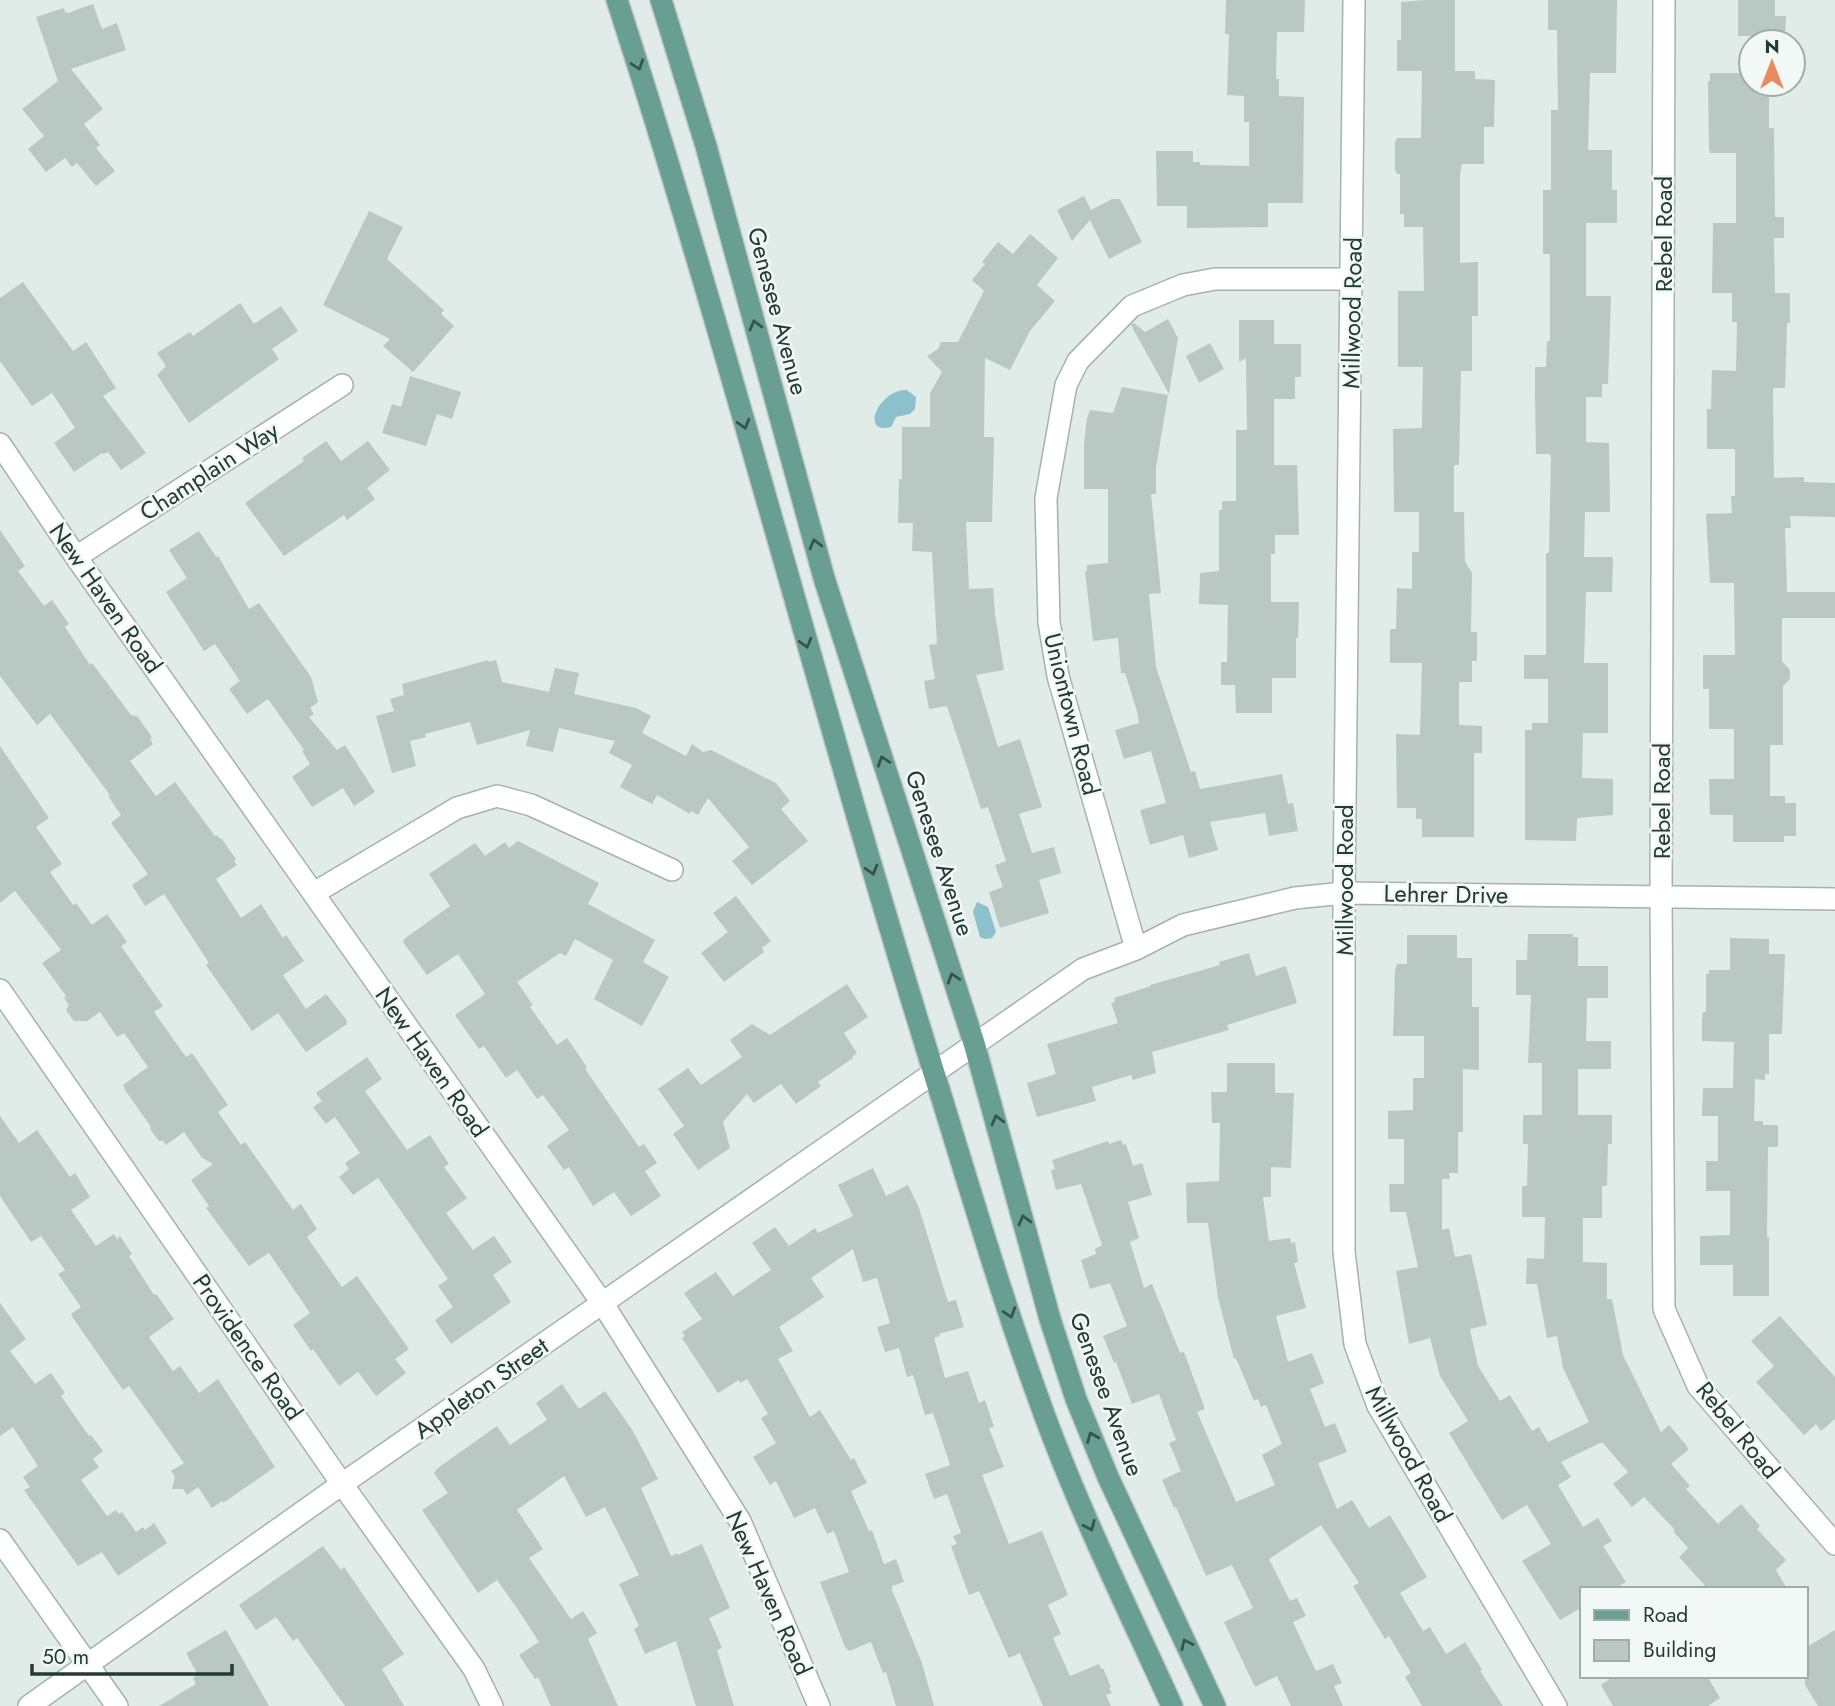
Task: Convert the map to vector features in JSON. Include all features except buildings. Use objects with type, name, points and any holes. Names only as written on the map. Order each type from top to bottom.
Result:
[{"type":"main road","points":[[617,0],[666,152],[919,1031],[1038,1400],[1080,1504],[1172,1706]]},
{"type":"main road","name":"Genesee Avenue","points":[[661,0],[706,146],[824,578],[974,1043],[1050,1319],[1076,1399],[1108,1477],[1215,1706]]},
{"type":"street","name":"Millwood Road","points":[[1354,0],[1344,893],[1344,1252],[1355,1343],[1378,1406],[1556,1706]]},
{"type":"street","name":"Rebel Road","points":[[1664,0],[1661,896],[1664,1309],[1699,1386],[1835,1544]]},
{"type":"street","name":"Uniontown Road","points":[[1136,949],[1058,676],[1049,622],[1046,498],[1066,385],[1077,360],[1132,306],[1183,285],[1215,279],[1352,279]]},
{"type":"street","name":"Champlain Way","points":[[76,557],[342,385]]},
{"type":"street","name":"New Haven Road","points":[[0,444],[76,557],[603,1304],[740,1521],[819,1706]]},
{"type":"street","points":[[314,893],[457,808],[497,796],[531,805],[672,870]]},
{"type":"street","name":"Lehrer Drive","points":[[933,1071],[1083,969],[1136,949],[1183,925],[1295,898],[1344,893],[1835,899]]},
{"type":"street","name":"Providence Road","points":[[0,990],[342,1484],[474,1669],[492,1706]]},
{"type":"street","name":"Appleton Street","points":[[29,1706],[933,1071]]},
{"type":"street","points":[[0,1540],[117,1706]]},
{"type":"water","points":[[907,390],[916,397],[915,409],[910,414],[896,417],[891,427],[881,428],[875,419],[881,403],[888,396]]},
{"type":"water","points":[[977,902],[988,907],[996,932],[992,938],[980,937],[973,912]]}]
